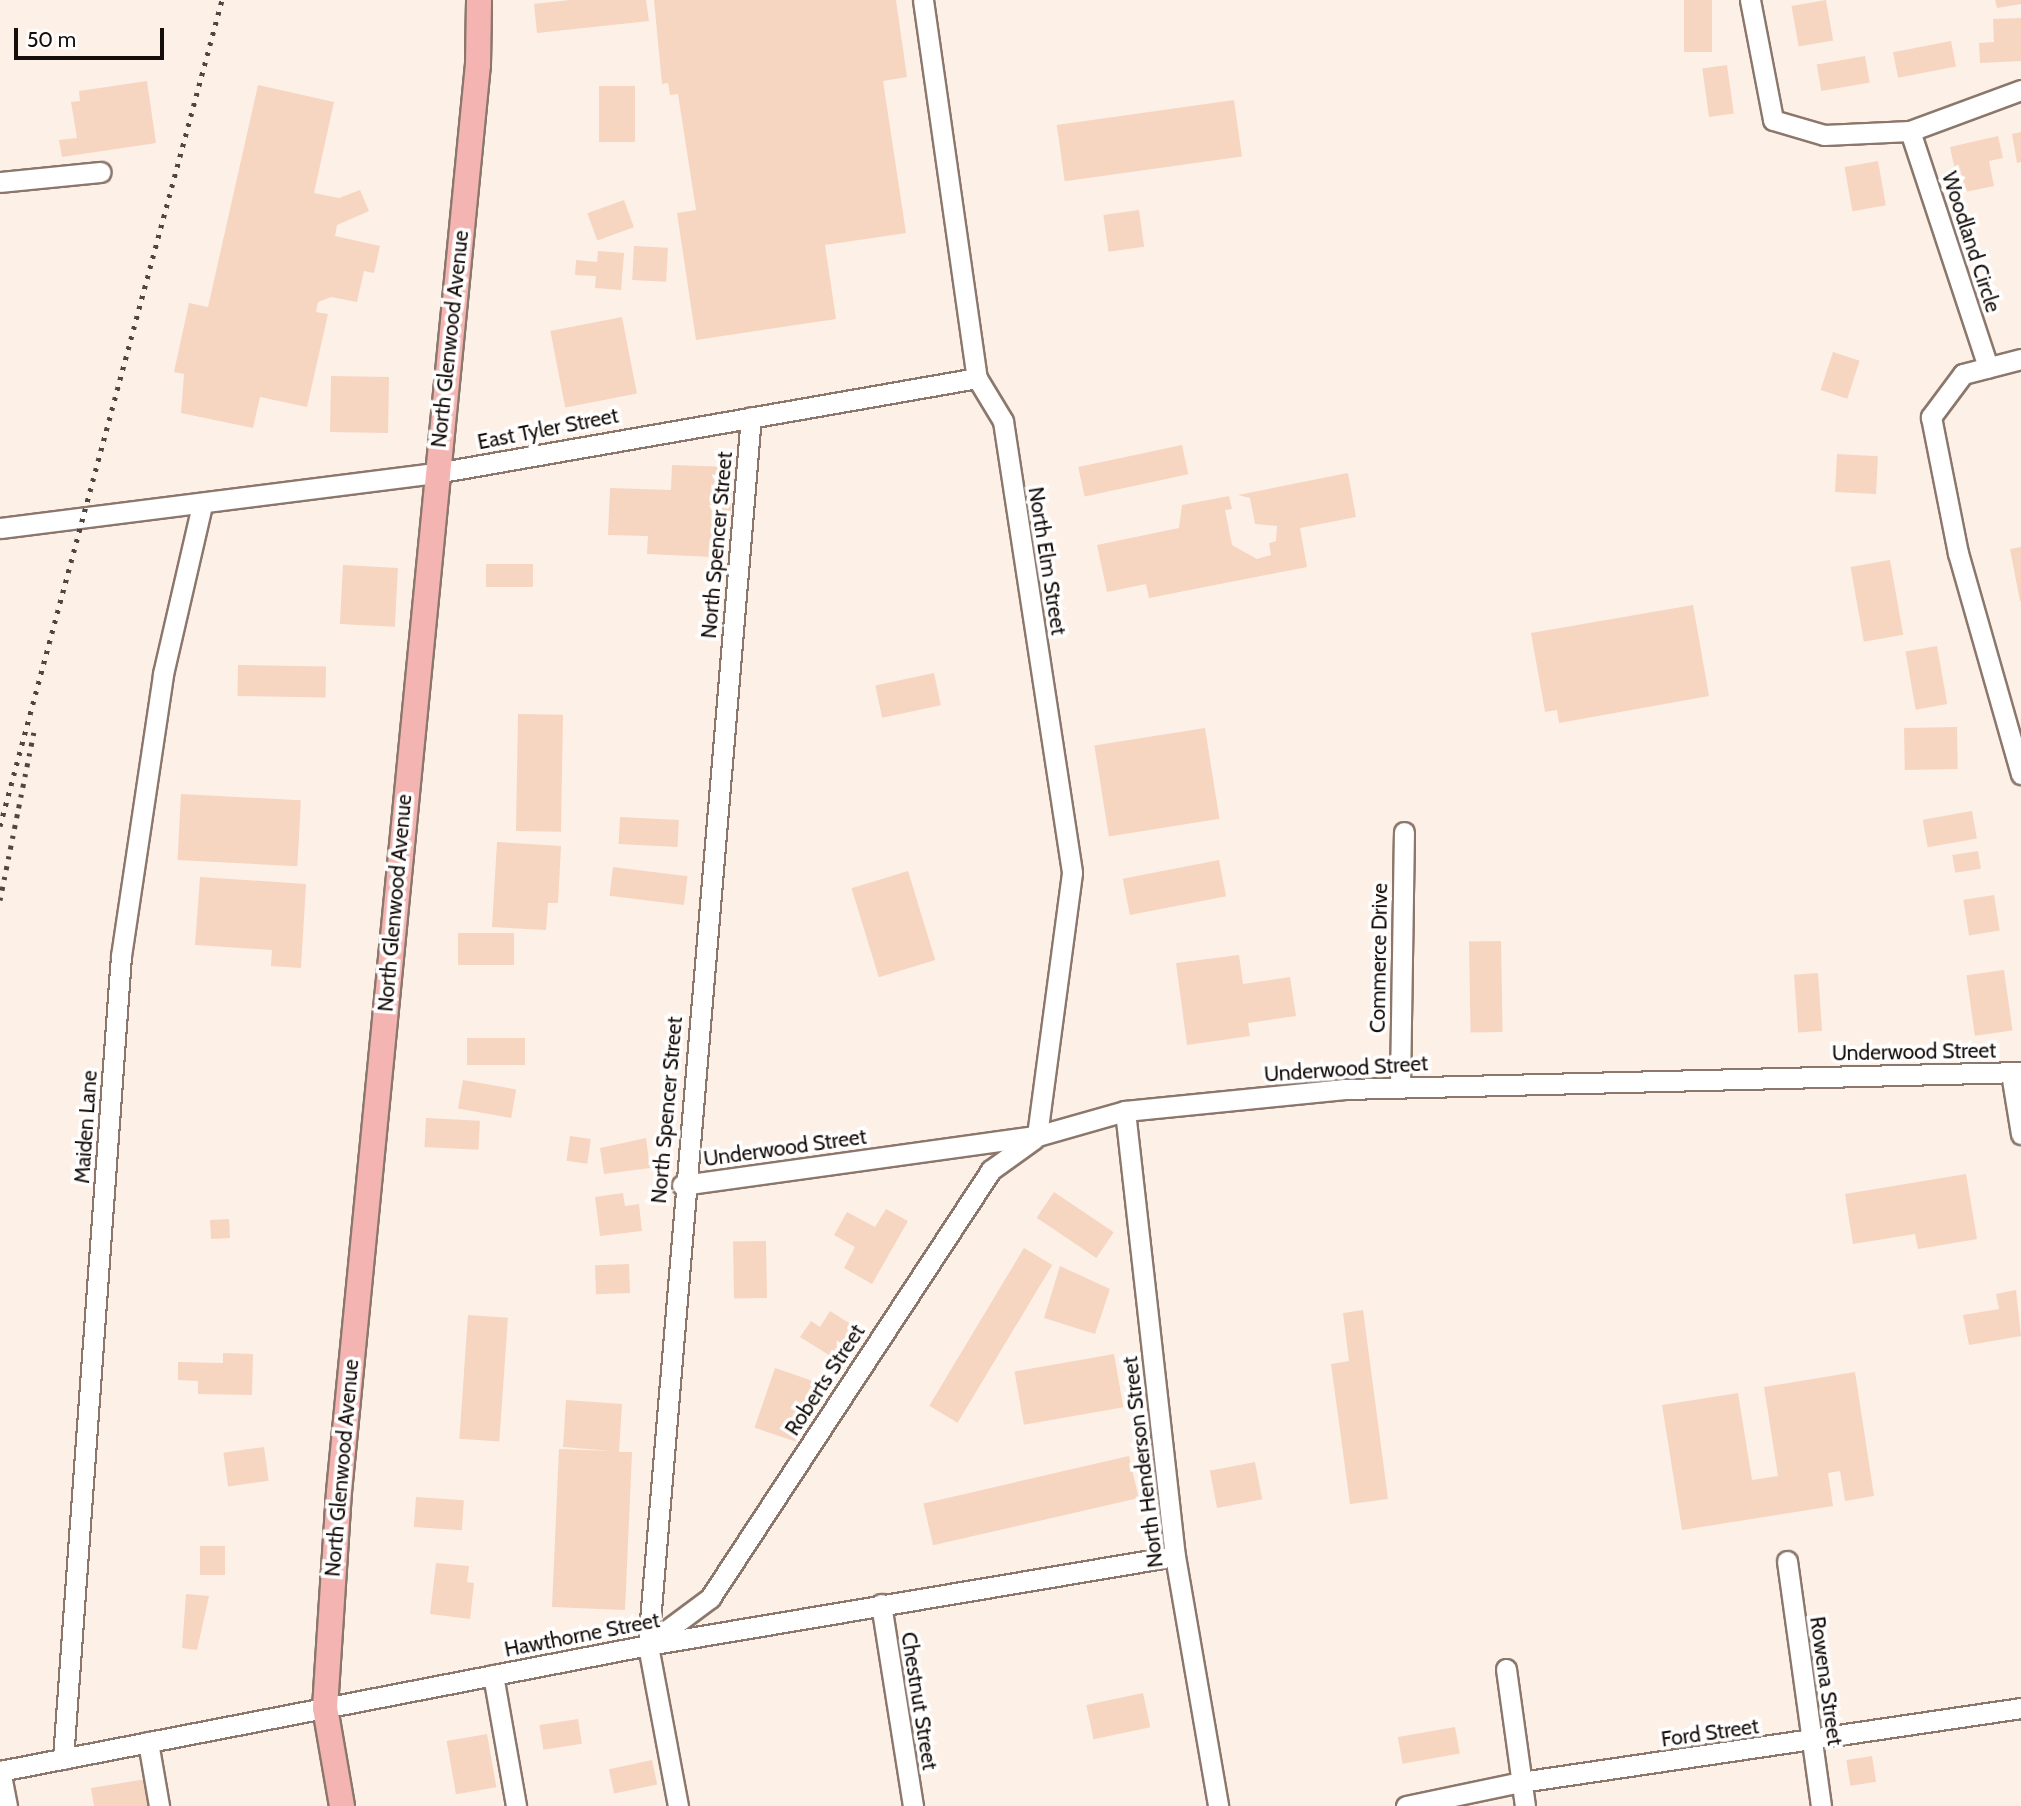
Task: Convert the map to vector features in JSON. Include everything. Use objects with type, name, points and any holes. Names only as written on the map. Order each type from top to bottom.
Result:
[{"type":"main road","name":"North Glenwood Avenue","points":[[342,1806],[325,1708],[339,1492],[436,473],[478,65],[479,0]]},
{"type":"street","name":"North Elm Street","points":[[923,0],[977,378],[1003,421],[1072,873],[1037,1136]]},
{"type":"street","points":[[1750,0],[1773,120],[1824,135],[1910,131],[2021,90]]},
{"type":"street","name":"Woodland Circle","points":[[1910,131],[1988,367]]},
{"type":"street","points":[[0,182],[101,172]]},
{"type":"street","points":[[2021,359],[1963,374],[1931,417],[1958,552],[2016,721],[2021,774]]},
{"type":"street","name":"East Tyler Street","points":[[0,528],[202,505],[436,473],[977,378]]},
{"type":"street","name":"North Spencer Street","points":[[678,1806],[648,1645],[682,1185],[751,417]]},
{"type":"street","name":"Maiden Lane","points":[[63,1759],[121,956],[163,674],[202,505]]},
{"type":"street","name":"Commerce Drive","points":[[1400,1085],[1404,832]]},
{"type":"street","points":[[2016,1072],[2021,1134]]},
{"type":"street","name":"Underwood Street","points":[[682,1185],[1037,1136],[1125,1111],[1400,1085],[2016,1072]]},
{"type":"street","name":"North Henderson Street","points":[[1125,1111],[1175,1556],[1218,1806]]},
{"type":"street","name":"Roberts Street","points":[[648,1645],[710,1598],[992,1170],[1037,1136]]},
{"type":"street","name":"Hawthorne Street","points":[[0,1771],[648,1645],[1175,1556]]},
{"type":"street","name":"Rowena Street","points":[[1787,1561],[1821,1806]]},
{"type":"street","name":"Chestnut Street","points":[[881,1604],[913,1806]]},
{"type":"street","points":[[1506,1669],[1525,1806]]},
{"type":"street","points":[[493,1675],[516,1806]]},
{"type":"street","name":"Ford Street","points":[[1406,1806],[1521,1782],[1812,1742],[2021,1708]]},
{"type":"street","points":[[148,1742],[159,1806]]},
{"type":"street","points":[[0,1771],[7,1806]]},
{"type":"building","points":[[570,0],[646,0],[649,21],[537,33],[534,4]]},
{"type":"building","points":[[654,0],[896,0],[907,77],[883,81],[906,233],[825,245],[836,319],[696,340],[677,213],[696,210],[678,94],[670,95],[668,83],[662,84]]},
{"type":"building","points":[[1684,0],[1712,0],[1712,52],[1684,52]]},
{"type":"building","points":[[1826,0],[1833,40],[1799,46],[1792,6]]},
{"type":"building","points":[[1995,0],[2021,0],[2021,4],[1997,8]]},
{"type":"building","points":[[2021,18],[2021,61],[1980,63],[1979,43],[1994,42],[1993,19]]},
{"type":"building","points":[[1951,41],[1956,67],[1898,78],[1893,52]]},
{"type":"building","points":[[1865,56],[1870,83],[1821,91],[1817,65]]},
{"type":"building","points":[[1727,65],[1734,114],[1709,117],[1702,68]]},
{"type":"building","points":[[147,81],[156,143],[62,157],[59,140],[77,138],[71,102],[80,101],[79,91]]},
{"type":"building","points":[[258,85],[334,102],[314,193],[339,198],[360,190],[369,211],[337,225],[335,236],[380,246],[374,273],[364,271],[357,302],[331,297],[318,302],[316,312],[328,314],[307,407],[260,397],[253,428],[181,413],[184,374],[174,372],[189,303],[208,307]]},
{"type":"building","points":[[599,86],[635,86],[635,142],[599,142]]},
{"type":"building","points":[[1234,100],[1242,156],[1065,181],[1057,125]]},
{"type":"building","points":[[2021,132],[2021,162],[2017,163],[2012,134]]},
{"type":"building","points":[[1998,136],[2003,158],[1989,161],[1994,186],[1960,193],[1950,147]]},
{"type":"building","points":[[1878,161],[1886,205],[1852,211],[1845,167]]},
{"type":"building","points":[[624,200],[634,227],[597,241],[587,213]]},
{"type":"building","points":[[1139,210],[1144,247],[1108,252],[1103,215]]},
{"type":"building","points":[[634,246],[668,248],[666,282],[632,280]]},
{"type":"building","points":[[598,251],[624,253],[621,290],[595,288],[596,276],[575,275],[576,260],[597,262]]},
{"type":"building","points":[[622,317],[637,394],[565,407],[550,331]]},
{"type":"building","points":[[1833,352],[1860,361],[1847,399],[1821,390]]},
{"type":"building","points":[[331,376],[389,377],[388,433],[330,432]]},
{"type":"building","points":[[1182,445],[1188,474],[1085,496],[1078,467]]},
{"type":"building","points":[[1837,454],[1878,456],[1876,494],[1835,492]]},
{"type":"building","points":[[672,465],[732,467],[731,515],[715,514],[713,557],[647,554],[648,536],[608,535],[610,488],[671,490]]},
{"type":"building","points":[[1348,473],[1356,517],[1300,528],[1307,567],[1149,598],[1146,584],[1107,592],[1097,545],[1179,528],[1182,505],[1229,496],[1232,509],[1225,510],[1232,545],[1257,559],[1271,555],[1269,543],[1276,541],[1277,526],[1255,524],[1250,498],[1238,495]]},
{"type":"building","points":[[2021,547],[2021,601],[2020,601],[2010,549]]},
{"type":"building","points":[[1890,560],[1903,635],[1864,642],[1851,567]]},
{"type":"building","points":[[486,564],[533,564],[533,587],[486,587]]},
{"type":"building","points":[[343,565],[398,568],[395,627],[340,624]]},
{"type":"building","points":[[1693,605],[1709,696],[1559,723],[1557,710],[1545,712],[1531,633]]},
{"type":"building","points":[[1937,646],[1947,704],[1916,710],[1905,652]]},
{"type":"building","points":[[238,665],[326,667],[325,698],[237,696]]},
{"type":"building","points":[[934,673],[941,705],[882,718],[875,685]]},
{"type":"building","points":[[518,714],[563,715],[561,832],[516,831]]},
{"type":"building","points":[[1957,727],[1958,769],[1905,770],[1904,728]]},
{"type":"building","points":[[1205,728],[1219,819],[1109,836],[1094,746]]},
{"type":"building","points":[[181,794],[301,800],[297,866],[178,860]]},
{"type":"building","points":[[1972,811],[1977,839],[1928,847],[1923,820]]},
{"type":"building","points":[[620,817],[679,820],[678,847],[619,844]]},
{"type":"building","points":[[497,842],[561,846],[558,903],[548,903],[546,930],[492,927]]},
{"type":"building","points":[[1978,851],[1981,869],[1955,873],[1952,855]]},
{"type":"building","points":[[1219,860],[1226,896],[1130,915],[1123,879]]},
{"type":"building","points":[[613,867],[687,876],[684,905],[609,896]]},
{"type":"building","points":[[908,871],[935,960],[879,977],[852,888]]},
{"type":"building","points":[[200,877],[306,884],[301,968],[271,966],[272,950],[195,945]]},
{"type":"building","points":[[1994,895],[2000,931],[1969,935],[1963,900]]},
{"type":"building","points":[[458,933],[514,933],[514,965],[458,965]]},
{"type":"building","points":[[1501,941],[1503,1032],[1471,1033],[1469,942]]},
{"type":"building","points":[[1239,955],[1243,984],[1290,977],[1296,1016],[1248,1023],[1250,1036],[1187,1045],[1176,963]]},
{"type":"building","points":[[2004,970],[2012,1030],[1975,1036],[1966,975]]},
{"type":"building","points":[[1818,973],[1822,1031],[1798,1033],[1794,975]]},
{"type":"building","points":[[467,1038],[525,1038],[525,1065],[467,1065]]},
{"type":"building","points":[[463,1080],[516,1089],[511,1118],[458,1109]]},
{"type":"building","points":[[426,1118],[480,1121],[478,1150],[424,1147]]},
{"type":"building","points":[[570,1136],[591,1139],[587,1164],[567,1161]]},
{"type":"building","points":[[646,1138],[650,1168],[604,1174],[600,1148]]},
{"type":"building","points":[[1966,1174],[1977,1239],[1918,1249],[1915,1234],[1853,1244],[1845,1194]]},
{"type":"building","points":[[1054,1192],[1114,1232],[1096,1258],[1037,1218]]},
{"type":"building","points":[[623,1193],[625,1206],[639,1204],[642,1231],[600,1236],[595,1197]]},
{"type":"building","points":[[886,1209],[908,1221],[872,1284],[844,1268],[855,1247],[834,1235],[847,1212],[875,1227]]},
{"type":"building","points":[[229,1219],[230,1238],[211,1239],[210,1220]]},
{"type":"building","points":[[766,1241],[767,1298],[734,1299],[733,1242]]},
{"type":"building","points":[[1024,1248],[1052,1265],[958,1423],[929,1406]]},
{"type":"building","points":[[629,1264],[630,1293],[596,1294],[595,1265]]},
{"type":"building","points":[[1060,1266],[1110,1289],[1095,1334],[1044,1318]]},
{"type":"building","points":[[2016,1290],[2021,1336],[1969,1345],[1963,1315],[1999,1309],[1996,1294]]},
{"type":"building","points":[[1363,1310],[1388,1499],[1350,1504],[1331,1364],[1349,1361],[1343,1313]]},
{"type":"building","points":[[830,1311],[857,1328],[837,1360],[800,1337],[811,1321],[820,1327]]},
{"type":"building","points":[[468,1315],[508,1318],[499,1441],[459,1439]]},
{"type":"building","points":[[223,1353],[253,1354],[252,1395],[198,1394],[198,1381],[178,1380],[178,1362],[223,1363]]},
{"type":"building","points":[[1114,1354],[1123,1407],[1024,1425],[1015,1372]]},
{"type":"building","points":[[775,1368],[816,1382],[795,1442],[754,1428]]},
{"type":"building","points":[[1855,1372],[1874,1496],[1845,1501],[1840,1471],[1828,1473],[1833,1506],[1682,1530],[1662,1405],[1738,1393],[1752,1480],[1778,1476],[1764,1387]]},
{"type":"building","points":[[566,1400],[622,1404],[619,1452],[632,1452],[625,1610],[552,1607],[559,1449],[612,1451],[563,1447]]},
{"type":"building","points":[[264,1447],[269,1481],[228,1486],[223,1453]]},
{"type":"building","points":[[1129,1456],[1139,1498],[933,1545],[923,1503]]},
{"type":"building","points":[[1255,1462],[1262,1499],[1217,1508],[1210,1471]]},
{"type":"building","points":[[416,1497],[464,1500],[462,1530],[414,1527]]},
{"type":"building","points":[[200,1546],[225,1546],[225,1575],[200,1575]]},
{"type":"building","points":[[436,1563],[469,1566],[467,1582],[474,1583],[470,1619],[430,1614]]},
{"type":"building","points":[[186,1594],[209,1596],[197,1650],[182,1648]]},
{"type":"building","points":[[1143,1693],[1150,1727],[1094,1739],[1086,1705]]},
{"type":"building","points":[[578,1719],[582,1744],[543,1750],[539,1725]]},
{"type":"building","points":[[1455,1727],[1460,1754],[1403,1764],[1398,1737]]},
{"type":"building","points":[[487,1734],[496,1787],[456,1794],[447,1741]]},
{"type":"building","points":[[1872,1756],[1876,1782],[1850,1786],[1846,1760]]},
{"type":"building","points":[[652,1760],[657,1784],[614,1794],[609,1769]]},
{"type":"building","points":[[146,1779],[150,1806],[94,1806],[91,1788]]},
{"type":"railway","points":[[0,826],[222,0]]},
{"type":"railway","points":[[0,900],[34,731]]}]
